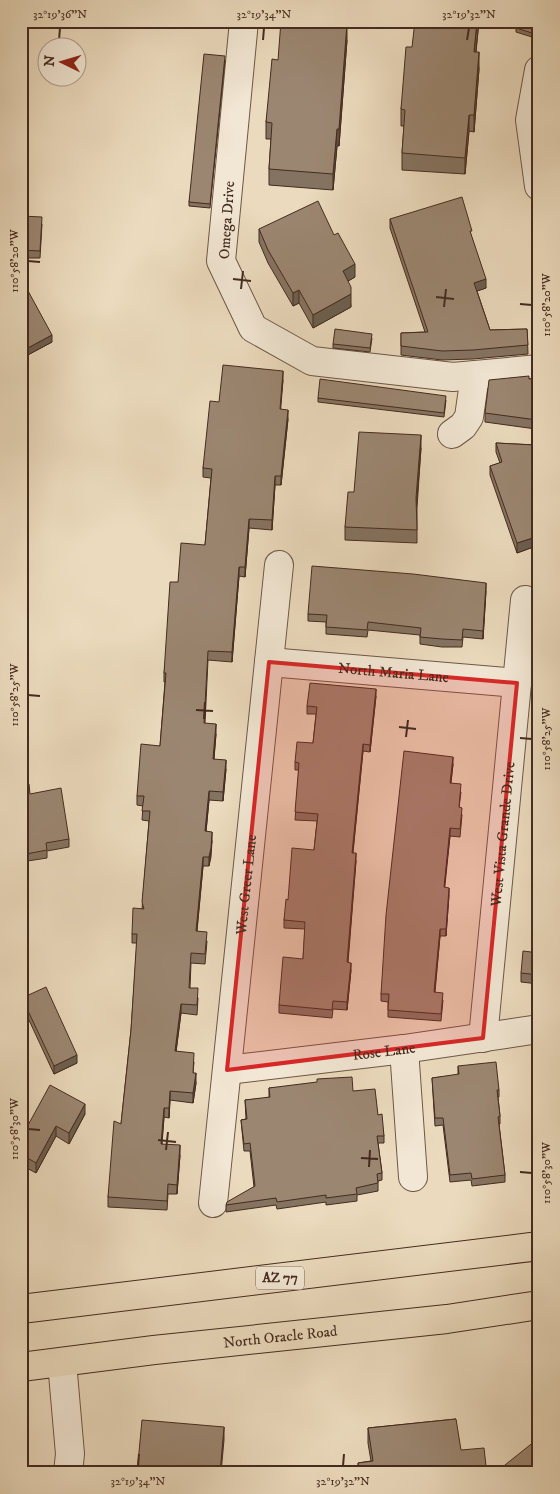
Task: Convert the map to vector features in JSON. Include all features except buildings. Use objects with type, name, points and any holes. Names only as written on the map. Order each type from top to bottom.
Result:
[{"type":"highway","name":"AZ 77","points":[[21,1309],[539,1246]]},
{"type":"highway","name":"North Oracle Road","points":[[21,1367],[164,1349],[447,1319],[539,1305]]},
{"type":"street","name":"Omega Drive","points":[[244,21],[221,261],[253,328],[312,361],[453,376],[539,370]]},
{"type":"street","points":[[539,70],[530,120],[539,186]]},
{"type":"street","points":[[452,434],[463,426],[469,417],[475,375]]},
{"type":"street","name":"West Greer Lane","points":[[213,1203],[279,565]]},
{"type":"street","name":"West Vista Grande Drive","points":[[483,1038],[524,600]]},
{"type":"street","name":"North Maria Lane","points":[[270,662],[517,682]]},
{"type":"street","name":"Rose Lane","points":[[227,1070],[404,1049],[539,1029]]},
{"type":"street","points":[[404,1049],[414,1177]]},
{"type":"street","points":[[62,1362],[70,1454],[68,1473]]},
{"type":"highlighted area","points":[[269,662],[517,683],[483,1038],[227,1070]]},
{"type":"shaded area","points":[[539,1090],[539,1111],[535,1112],[532,1091]]}]
